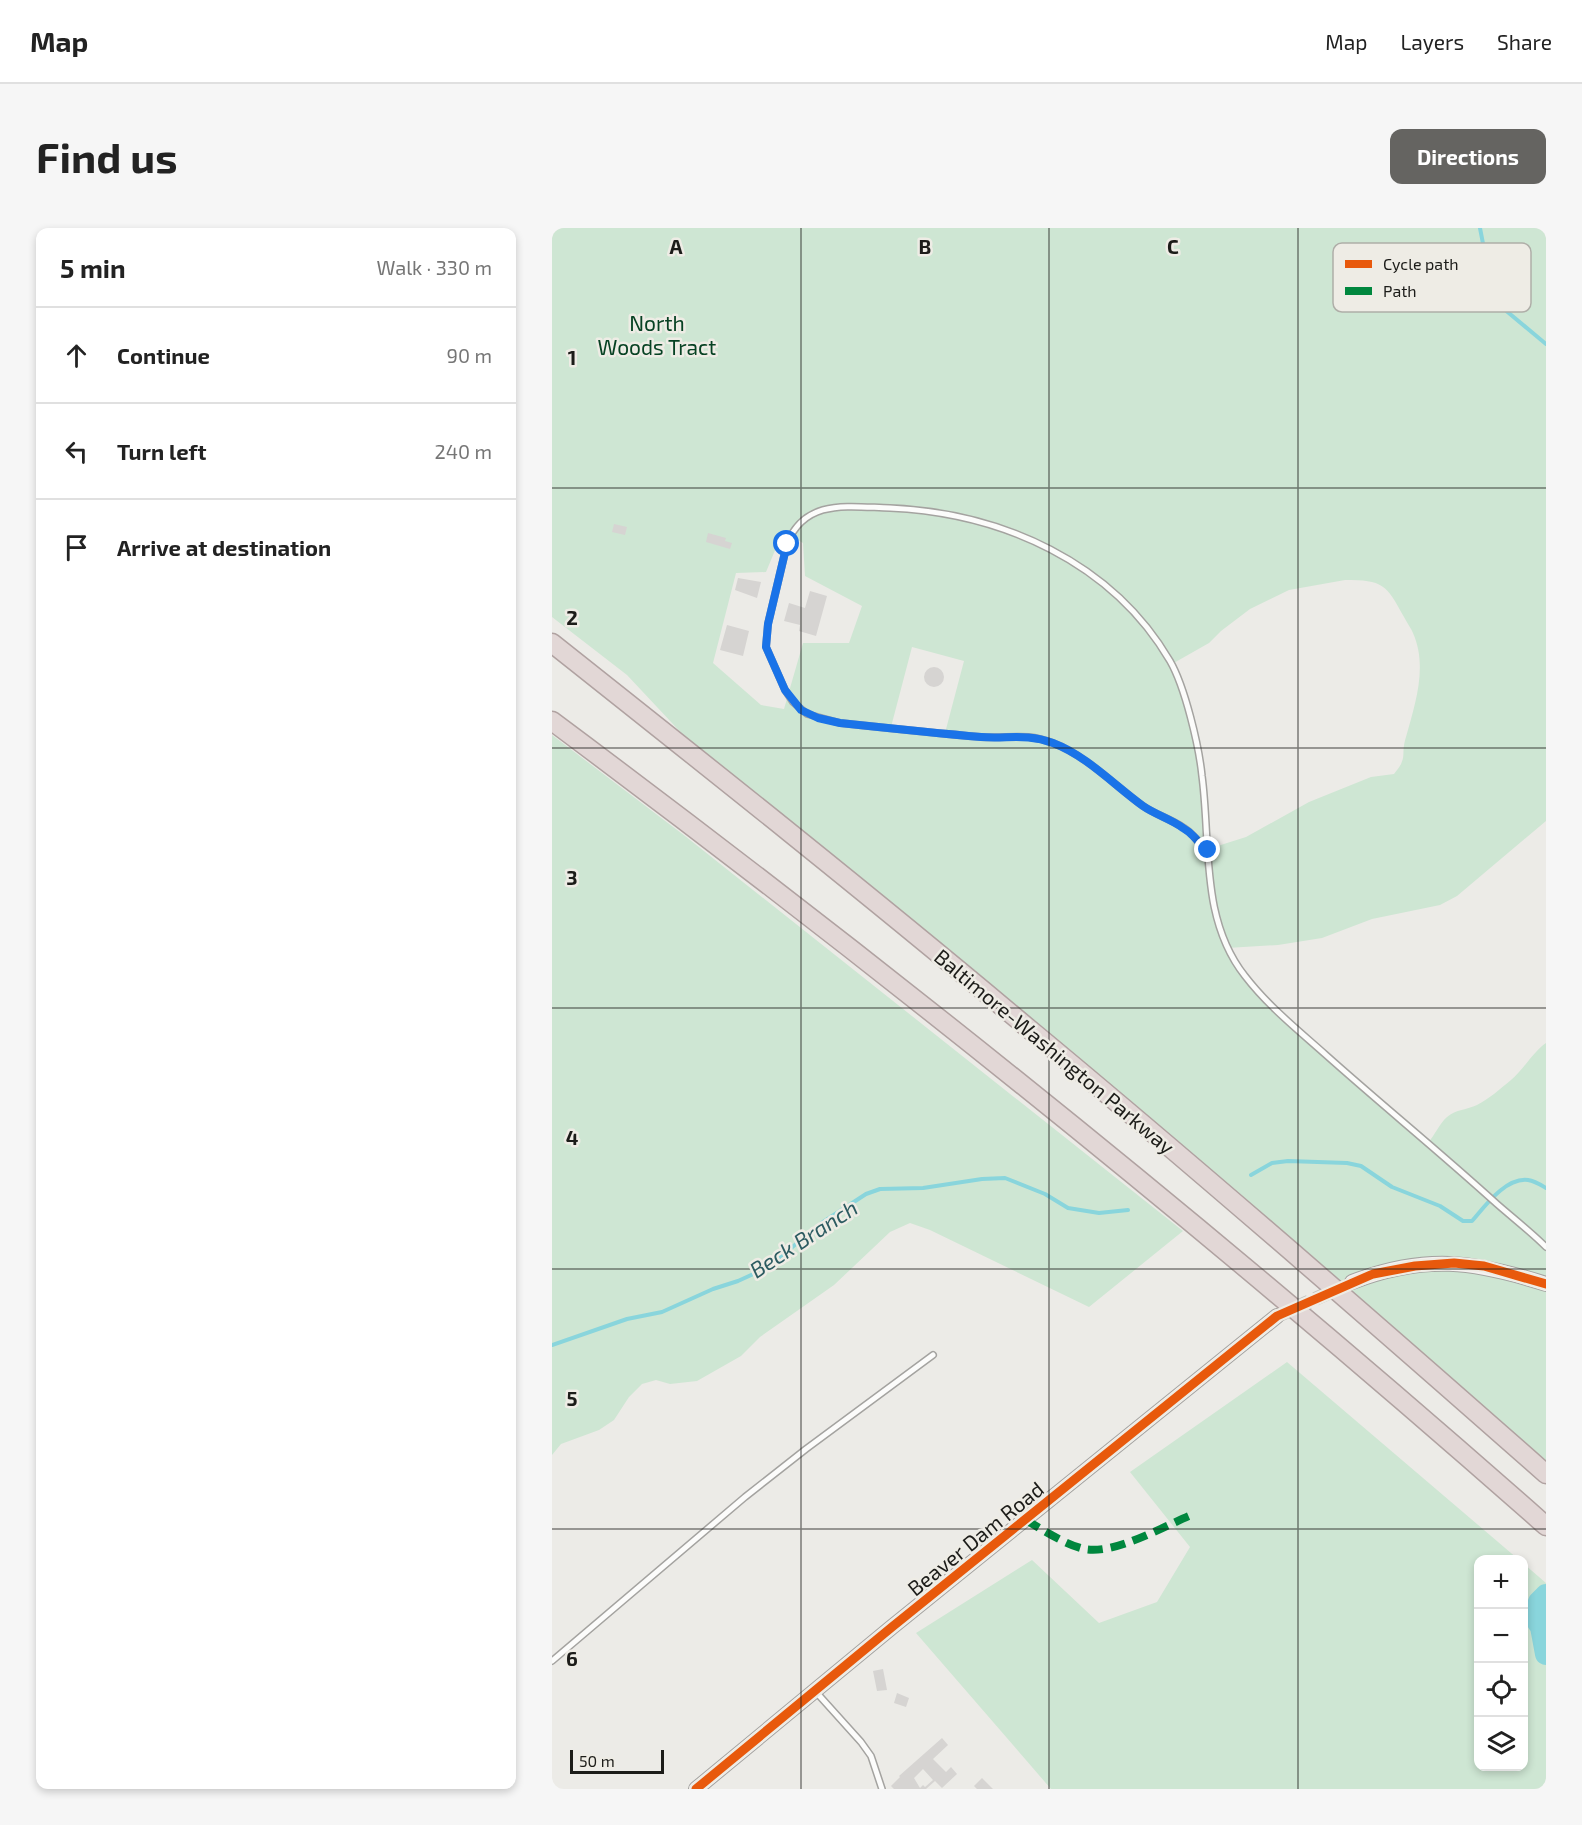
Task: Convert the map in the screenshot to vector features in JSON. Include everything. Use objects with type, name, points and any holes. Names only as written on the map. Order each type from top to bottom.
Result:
[{"type":"highway","name":"Baltimore-Washington Parkway","points":[[552,643],[759,807],[1029,1028],[1339,1292],[1546,1474]]},
{"type":"highway","points":[[552,722],[697,829],[997,1063],[1321,1330],[1546,1526]]},
{"type":"street","points":[[1352,1282],[1395,1269],[1454,1263],[1490,1268],[1546,1284]]},
{"type":"street","name":"Beaver Dam Road","points":[[696,1789],[1277,1316]]},
{"type":"lane","points":[[1208,854],[1186,829],[1149,810],[1088,763],[1052,743],[1033,737],[1014,735],[977,736],[840,723],[818,718],[801,710],[785,690],[766,647],[766,635],[787,544],[792,533],[810,514],[833,508],[898,509],[930,513],[999,527],[1026,537],[1080,565],[1108,586],[1135,613],[1172,664],[1189,711],[1202,774],[1208,854],[1209,875],[1218,928],[1232,960],[1246,978],[1294,1027],[1546,1247]]},
{"type":"lane","points":[[552,1660],[745,1497],[933,1355]]},
{"type":"lane","points":[[815,1691],[871,1756],[882,1789]]},
{"type":"green space","name":"North Woods Tract","points":[[552,228],[1546,228],[1546,821],[1457,896],[1440,905],[1372,919],[1322,938],[1278,945],[1227,948],[1272,1006],[1428,1143],[1447,1117],[1490,1097],[1515,1076],[1546,1043],[1546,1474],[731,786],[627,675],[552,617]],"holes":[[[789,535],[803,543],[805,576],[862,606],[849,643],[803,643],[784,709],[761,705],[713,663],[736,573],[766,572],[781,536]],[[1345,580],[1368,581],[1382,586],[1393,597],[1413,633],[1417,646],[1420,672],[1413,712],[1404,743],[1403,759],[1399,768],[1394,774],[1371,777],[1309,802],[1246,837],[1208,849],[1202,774],[1189,711],[1172,664],[1209,643],[1250,609],[1289,590]],[[912,647],[964,661],[945,733],[891,727]]]},
{"type":"green space","points":[[552,735],[685,836],[1183,1231],[1089,1307],[930,1230],[910,1223],[890,1232],[834,1285],[760,1337],[741,1356],[697,1381],[670,1384],[656,1380],[642,1384],[629,1397],[614,1420],[599,1430],[561,1444],[552,1455]]},
{"type":"green space","points":[[1287,1362],[1513,1555],[1474,1555],[1474,1771],[1528,1771],[1528,1567],[1546,1583],[1546,1789],[1051,1789],[916,1633],[1032,1560],[1099,1623],[1157,1602],[1190,1547],[1130,1472]]},
{"type":"building","points":[[614,524],[627,527],[625,535],[612,532]]},
{"type":"building","points":[[708,533],[726,538],[725,541],[732,543],[730,549],[706,542]]},
{"type":"building","points":[[738,578],[761,582],[757,598],[735,590]]},
{"type":"building","points":[[810,591],[827,596],[816,636],[799,631],[800,625],[784,621],[789,603],[805,608]]},
{"type":"building","points":[[727,625],[749,631],[743,656],[720,650]]},
{"type":"building","points":[[934,667],[941,670],[944,677],[941,684],[934,687],[927,684],[924,677],[927,670]]},
{"type":"building","points":[[883,1669],[887,1690],[877,1691],[873,1671]]},
{"type":"building","points":[[897,1693],[909,1698],[906,1707],[894,1703]]},
{"type":"building","points":[[942,1738],[948,1745],[933,1759],[946,1772],[951,1767],[957,1774],[942,1788],[935,1781],[926,1789],[894,1789],[891,1786]],"holes":[[[923,1769],[933,1780],[920,1788],[914,1778]]]},
{"type":"building","points":[[982,1778],[993,1789],[977,1789],[974,1786]]},
{"type":"waterway","points":[[1480,228],[1483,243]]},
{"type":"waterway","points":[[1508,312],[1546,344]]},
{"type":"waterway","name":"Beck Branch","points":[[1251,1175],[1272,1163],[1288,1161],[1347,1163],[1361,1166],[1392,1187],[1440,1206],[1463,1221],[1472,1221],[1497,1194],[1512,1183],[1528,1180],[1546,1188]]},
{"type":"waterway","name":"Beck Branch","points":[[552,1345],[627,1319],[662,1312],[760,1271],[823,1222],[866,1194],[880,1189],[923,1188],[1005,1178],[1045,1194],[1068,1208],[1099,1213],[1128,1210]]},
{"type":"waterway","points":[[1546,1595],[1539,1602],[1536,1610],[1546,1654]]},
{"type":"tunnel","points":[[1277,1316],[1342,1287]]},
{"type":"marked path","points":[[1026,1520],[1069,1544],[1096,1550],[1137,1539],[1189,1516]]},
{"type":"cycle path","points":[[696,1789],[892,1627],[1277,1316],[1373,1274],[1415,1266],[1454,1263],[1484,1266],[1546,1284]]},
{"type":"route","points":[[787,544],[768,624],[766,647],[785,690],[801,710],[818,718],[840,723],[986,737],[1014,735],[1033,737],[1052,743],[1088,763],[1149,810],[1186,829],[1208,854],[1208,850]]}]
